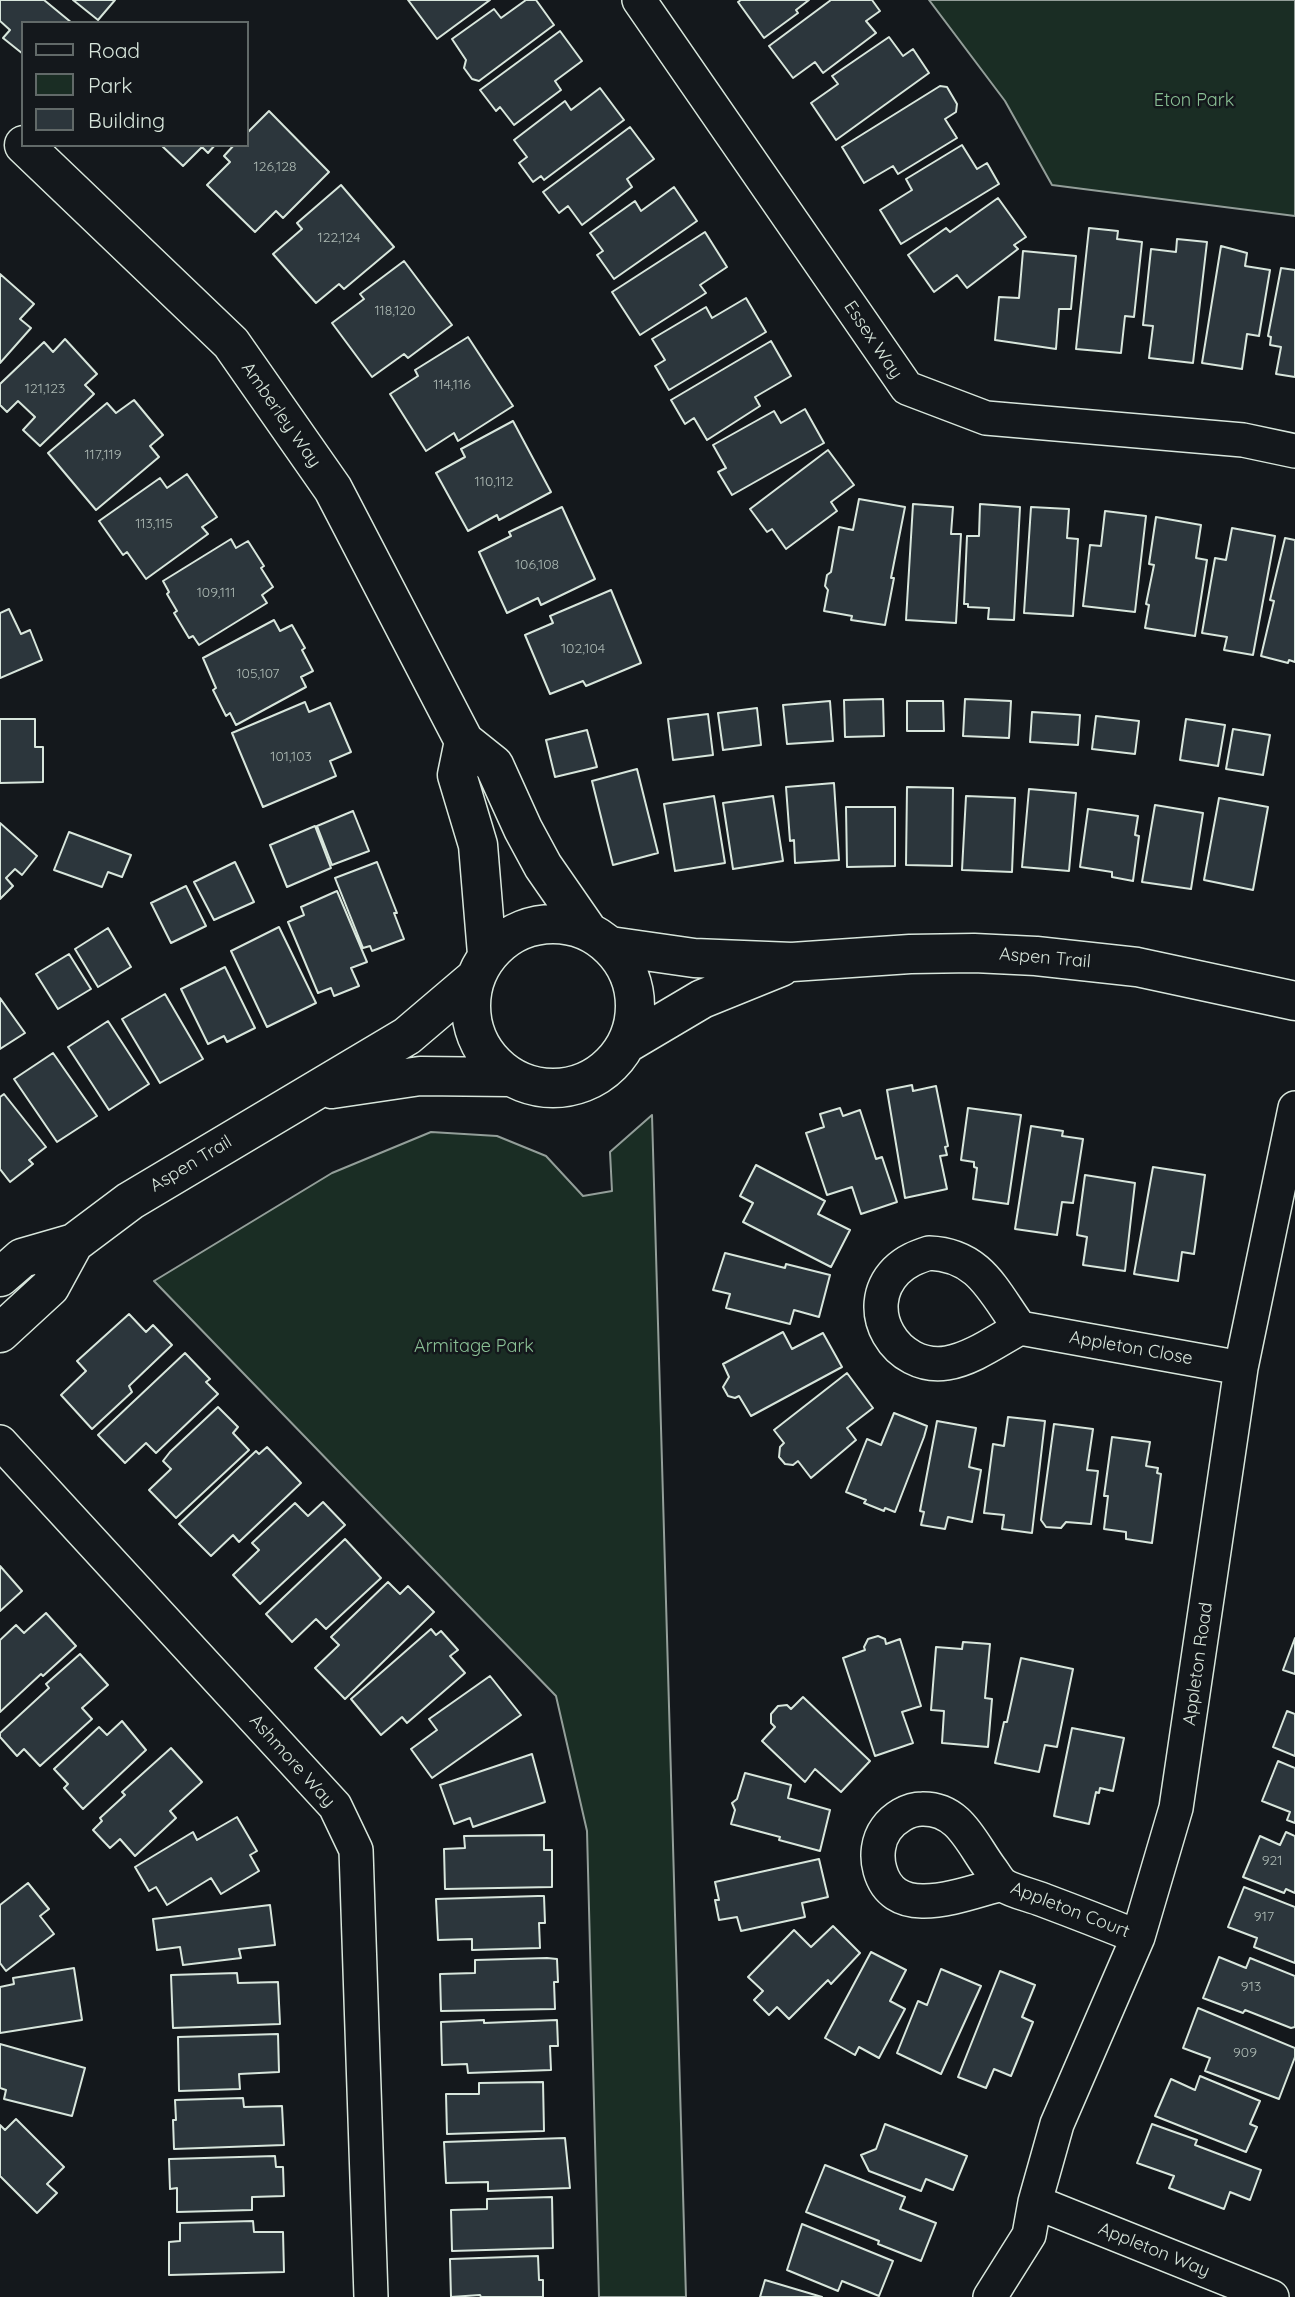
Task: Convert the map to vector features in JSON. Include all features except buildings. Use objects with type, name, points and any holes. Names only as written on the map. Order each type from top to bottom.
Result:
[{"type":"street","name":"Essex Way","points":[[639,0],[907,388],[986,418],[1244,440],[1295,451]]},
{"type":"street","name":"Amberley Way","points":[[0,129],[21,144]]},
{"type":"street","name":"Amberley Way","points":[[25,147],[231,343],[332,489],[464,741],[494,765],[543,866],[599,939]]},
{"type":"street","points":[[464,741],[457,775],[478,845],[481,967]]},
{"type":"street","name":"Aspen Trail","points":[[0,1277],[22,1258],[74,1243],[130,1201],[407,1036],[481,967],[508,936],[534,925],[563,924],[599,939],[694,958],[792,962],[910,954],[1036,956],[1137,967],[1295,1001]]},
{"type":"street","name":"Aspen Trail","points":[[313,1092],[420,1076],[510,1077],[536,1087],[563,1088],[588,1081],[610,1065],[626,1044],[634,1019],[634,992],[626,967],[599,939]]},
{"type":"street","name":"Aspen Trail","points":[[626,1044],[702,999],[792,962]]},
{"type":"street","name":"Aspen Trail","points":[[481,967],[470,1007],[475,1034],[489,1058],[510,1077]]},
{"type":"street","name":"Appleton Road","points":[[990,2297],[1029,2235],[1035,2202],[1057,2124],[1138,1937],[1176,1808],[1241,1368],[1295,1108]]},
{"type":"street","name":"Aspen Trail","points":[[0,1333],[50,1287],[74,1243]]},
{"type":"street","name":"Appleton Close","points":[[1020,1328],[1241,1368]]},
{"type":"street","name":"Ashmore Way","points":[[0,1442],[335,1806],[356,1850],[371,2297]]},
{"type":"street","name":"Appleton Court","points":[[1002,1884],[1138,1937]]},
{"type":"street","name":"Appleton Way","points":[[1035,2202],[1272,2297]]},
{"type":"green space","name":"Eton Park","points":[[929,0],[1295,0],[1295,216],[1052,185],[1005,101]]},
{"type":"green space","name":"Armitage Park","points":[[652,1115],[686,2297],[599,2297],[587,1831],[556,1696],[154,1281],[332,1173],[431,1132],[497,1136],[546,1156],[583,1196],[612,1191],[610,1152]]}]
